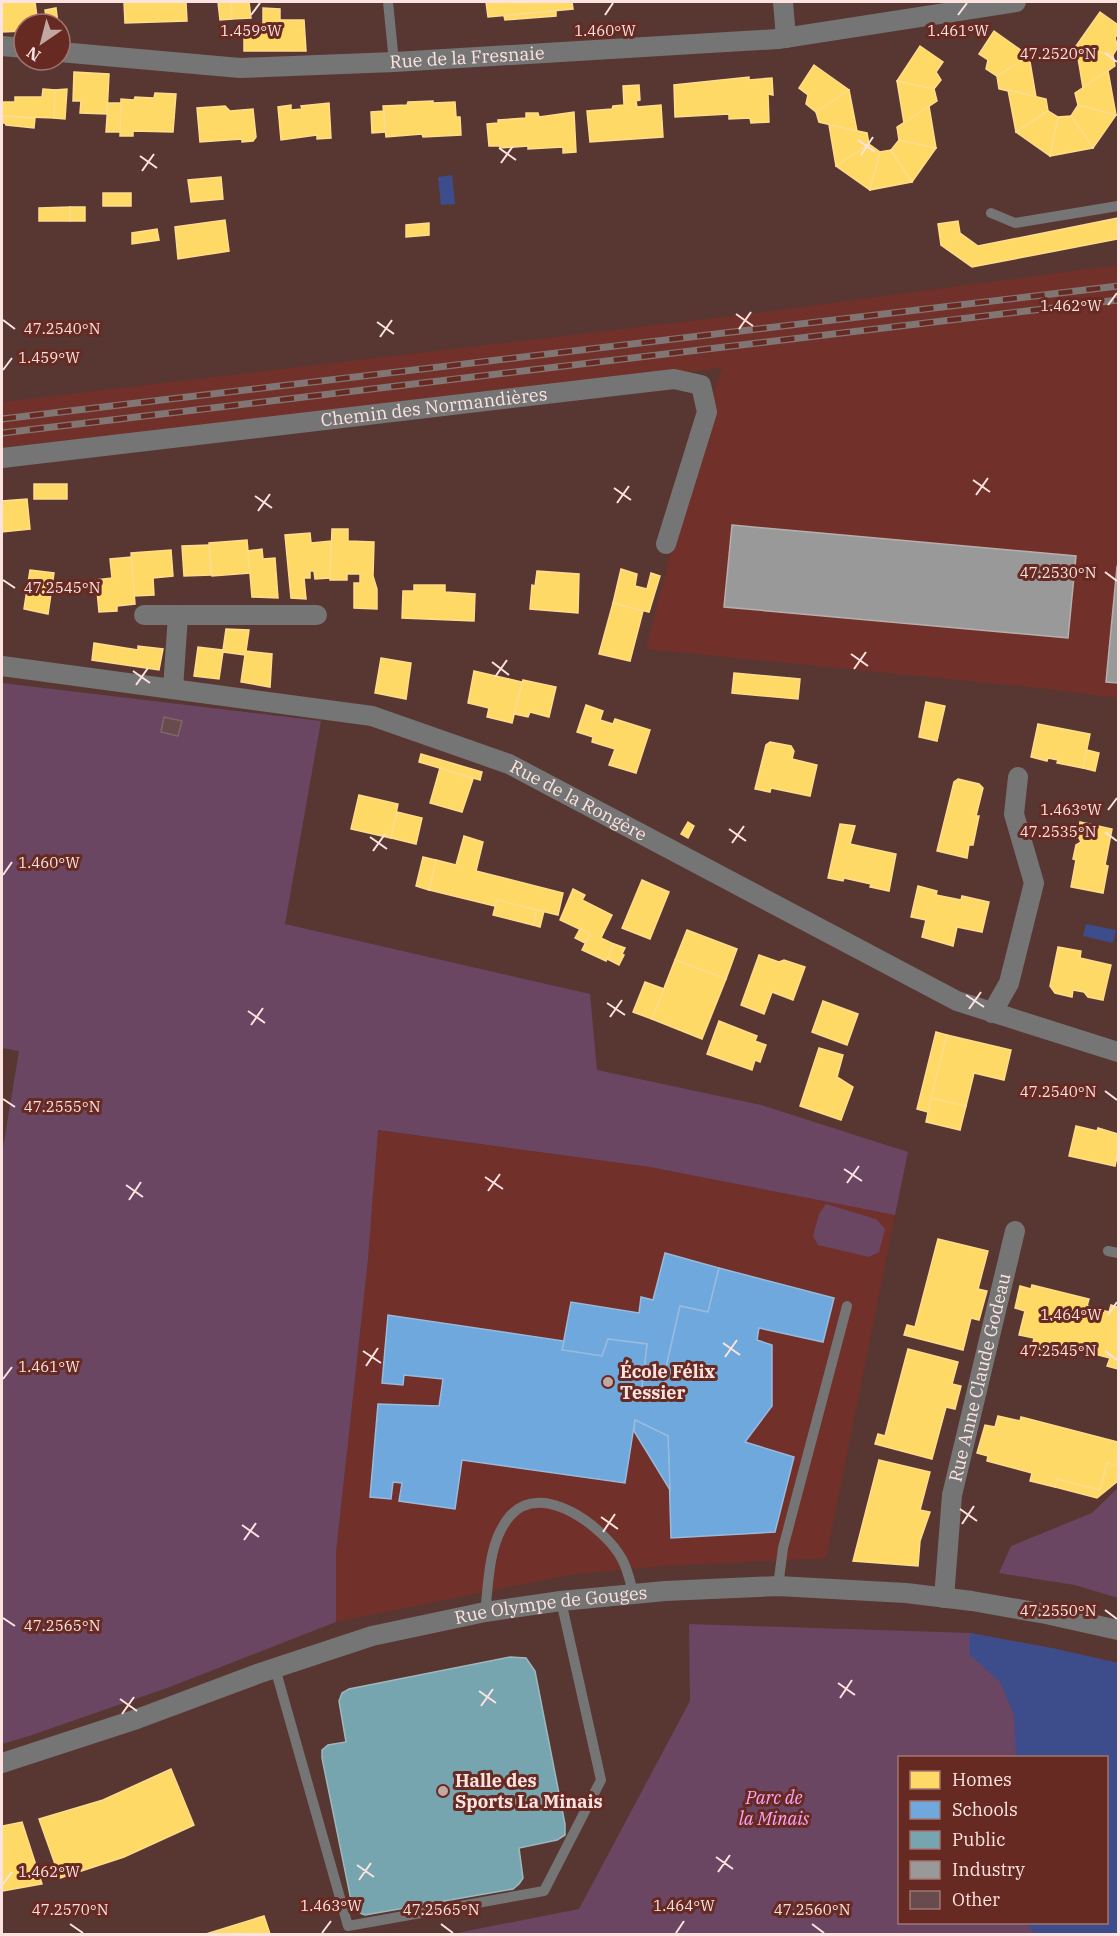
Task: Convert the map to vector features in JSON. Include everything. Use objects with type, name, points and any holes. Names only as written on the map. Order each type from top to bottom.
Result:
[{"type":"street","points":[[783,2],[786,38]]},
{"type":"street","name":"Rue de la Fresnaie","points":[[72,53],[240,68],[394,63],[786,38],[1016,2]]},
{"type":"street","name":"Chemin des Normandières","points":[[2,458],[674,379],[701,385],[707,412],[666,544]]},
{"type":"street","points":[[144,615],[317,615]]},
{"type":"street","points":[[173,689],[178,615]]},
{"type":"street","name":"Rue de la Rongère","points":[[2,666],[372,717],[509,765],[957,1001],[1119,1052]]},
{"type":"street","points":[[992,1013],[1010,983],[1034,883],[1014,814],[1018,777]]},
{"type":"street","name":"Rue Anne Claude Godeau","points":[[944,1598],[951,1495],[1015,1231]]},
{"type":"street","name":"Rue Olympe de Gouges","points":[[2,1763],[137,1719],[372,1635],[485,1612],[561,1601],[634,1594],[778,1586],[906,1593],[1046,1614],[1119,1630]]},
{"type":"lane","points":[[388,2],[394,63]]},
{"type":"lane","points":[[991,213],[1015,223],[1119,206]]},
{"type":"lane","points":[[778,1586],[783,1548],[847,1306]]},
{"type":"lane","points":[[485,1612],[492,1552],[509,1518],[519,1508],[534,1503],[548,1503],[564,1508],[589,1524],[607,1540],[622,1559],[634,1594]]},
{"type":"lane","points":[[275,1668],[348,1926],[544,1891],[601,1780],[561,1601]]},
{"type":"shaded area","points":[[1118,265],[1118,698],[646,649],[707,412],[722,368],[2,447],[2,402],[742,315]]},
{"type":"shaded area","name":"École Félix Tessier","points":[[377,1130],[650,1167],[895,1215],[826,1558],[664,1566],[568,1575],[336,1622],[336,1553],[368,1259]]},
{"type":"green space","points":[[2,683],[321,721],[285,924],[590,994],[597,1070],[761,1105],[908,1152],[895,1215],[650,1167],[378,1130],[368,1259],[336,1553],[336,1622],[167,1688],[2,1744],[2,1154],[19,1051],[2,1048]]},
{"type":"green space","points":[[826,1204],[876,1219],[885,1229],[879,1252],[869,1257],[818,1245],[813,1236],[819,1214]]},
{"type":"green space","points":[[1118,1488],[1118,1598],[1075,1585],[999,1573],[1011,1546],[1092,1513]]},
{"type":"green space","name":"Parc de la Minais","points":[[689,1624],[970,1633],[1118,1663],[1118,1934],[452,1934],[579,1909],[690,1701]]},
{"type":"water","points":[[452,175],[455,204],[441,205],[438,177]]},
{"type":"water","points":[[1086,924],[1116,930],[1113,943],[1083,936]]},
{"type":"water","points":[[970,1633],[1118,1663],[1118,1934],[1035,1934],[1027,1924],[1108,1924],[1108,1756],[1016,1756],[1014,1715],[1000,1682],[969,1654]]},
{"type":"building: Homes","points":[[2,2],[35,2],[36,12],[12,12],[12,32],[2,32]]},
{"type":"building: Homes","points":[[124,2],[186,2],[187,21],[125,23]]},
{"type":"building: Homes","points":[[218,2],[231,2],[232,19],[220,20]]},
{"type":"building: Homes","points":[[231,2],[249,2],[251,18],[232,19]]},
{"type":"building: Homes","points":[[486,2],[572,2],[573,9],[488,17]]},
{"type":"building: Homes","points":[[56,8],[56,12],[45,12],[45,10]]},
{"type":"building: Homes","points":[[263,8],[280,9],[280,20],[304,20],[306,51],[244,51],[244,33],[263,32]]},
{"type":"building: Homes","points":[[556,11],[556,16],[505,20],[504,16]]},
{"type":"building: Homes","points":[[1100,12],[1118,25],[1115,38],[1118,47],[1113,55],[1076,46]]},
{"type":"building: Homes","points":[[994,31],[1029,56],[997,76],[986,69],[988,60],[979,54]]},
{"type":"building: Homes","points":[[920,46],[943,62],[936,72],[941,80],[934,89],[897,81]]},
{"type":"building: Homes","points":[[1076,46],[1113,55],[1115,66],[1083,88]]},
{"type":"building: Homes","points":[[1029,56],[1036,97],[999,89],[997,76]]},
{"type":"building: Homes","points":[[814,65],[849,90],[816,112],[806,104],[808,95],[799,88]]},
{"type":"building: Homes","points":[[1108,71],[1116,115],[1078,105],[1075,93]]},
{"type":"building: Homes","points":[[74,72],[109,74],[107,114],[80,113],[81,101],[73,101]]},
{"type":"building: Homes","points":[[749,77],[749,80],[772,78],[773,95],[768,94],[769,122],[751,123],[750,118],[729,119],[729,114],[675,117],[674,85]]},
{"type":"building: Homes","points":[[897,81],[934,89],[937,101],[904,123]]},
{"type":"building: Homes","points":[[639,85],[640,100],[636,101],[637,107],[661,105],[663,137],[590,142],[587,111],[612,109],[613,106],[624,105],[623,86]]},
{"type":"building: Homes","points":[[43,89],[55,90],[54,118],[2,116],[2,102],[15,102],[15,97],[42,97]]},
{"type":"building: Homes","points":[[67,89],[65,119],[54,118],[55,90]]},
{"type":"building: Homes","points":[[849,90],[857,131],[819,122],[816,112]]},
{"type":"building: Homes","points":[[1008,90],[1046,99],[1048,111],[1016,132]]},
{"type":"building: Homes","points":[[155,93],[176,94],[173,132],[133,131],[133,136],[120,136],[121,99],[154,98]]},
{"type":"building: Homes","points":[[433,101],[433,103],[455,102],[456,117],[460,117],[461,135],[423,137],[422,134],[386,137],[383,106]]},
{"type":"building: Homes","points":[[108,103],[121,103],[120,132],[106,132]]},
{"type":"building: Homes","points":[[329,103],[331,138],[317,139],[317,135],[281,140],[278,107],[291,105],[291,110],[302,109],[301,106]]},
{"type":"building: Homes","points":[[1078,105],[1116,115],[1093,148],[1071,116]]},
{"type":"building: Homes","points":[[225,106],[230,111],[253,109],[256,137],[253,141],[242,142],[242,139],[200,142],[197,108]]},
{"type":"building: Homes","points":[[929,106],[936,148],[899,140],[897,127]]},
{"type":"building: Homes","points":[[384,111],[385,132],[372,133],[371,112]]},
{"type":"building: Homes","points":[[1048,111],[1058,117],[1050,156],[1016,132]]},
{"type":"building: Homes","points":[[574,112],[576,152],[563,153],[563,147],[528,149],[528,146],[500,148],[500,146],[489,146],[487,124],[498,123],[498,120],[526,118],[526,113],[538,113],[539,117]]},
{"type":"building: Homes","points":[[2,116],[35,118],[34,128],[6,125],[2,123]]},
{"type":"building: Homes","points":[[1071,116],[1093,148],[1050,156],[1058,117]]},
{"type":"building: Homes","points":[[829,125],[867,133],[869,144],[836,166]]},
{"type":"building: Homes","points":[[899,140],[936,148],[912,182],[891,150]]},
{"type":"building: Homes","points":[[869,144],[880,152],[870,190],[836,166]]},
{"type":"building: Homes","points":[[891,150],[912,182],[870,190],[880,152]]},
{"type":"building: Homes","points":[[221,177],[223,199],[191,202],[188,180]]},
{"type":"building: Homes","points":[[103,193],[131,193],[131,206],[103,206]]},
{"type":"building: Homes","points":[[70,207],[85,207],[85,221],[70,221]]},
{"type":"building: Homes","points":[[70,207],[70,221],[39,221],[39,208]]},
{"type":"building: Homes","points":[[1118,218],[1118,239],[972,267],[941,245],[938,224],[958,221],[960,233],[978,246]]},
{"type":"building: Homes","points":[[225,220],[229,251],[178,259],[175,227]]},
{"type":"building: Homes","points":[[429,223],[429,235],[406,237],[406,225]]},
{"type":"building: Homes","points":[[157,229],[159,240],[132,244],[132,233]]},
{"type":"building: Homes","points":[[34,484],[67,484],[67,499],[34,499]]},
{"type":"building: Homes","points":[[27,499],[30,529],[2,532],[2,501]]},
{"type":"building: Homes","points":[[332,529],[348,529],[348,541],[374,542],[373,576],[377,589],[377,609],[354,608],[354,583],[360,583],[360,574],[347,574],[347,580],[330,580]]},
{"type":"building: Homes","points":[[310,533],[311,543],[331,541],[330,578],[315,579],[314,571],[310,571],[310,578],[304,578],[306,599],[291,598],[285,535]]},
{"type":"building: Homes","points":[[247,540],[250,573],[212,576],[209,543]]},
{"type":"building: Homes","points":[[209,545],[211,575],[184,576],[182,546]]},
{"type":"building: Homes","points":[[262,549],[263,559],[275,558],[278,598],[252,597],[248,551]]},
{"type":"building: Homes","points":[[171,550],[173,576],[153,578],[154,595],[134,596],[131,553]]},
{"type":"building: Homes","points":[[131,557],[135,604],[117,606],[117,611],[99,612],[96,580],[112,578],[110,559]]},
{"type":"building: Homes","points":[[621,569],[637,574],[635,586],[647,589],[651,573],[660,576],[649,612],[613,603]]},
{"type":"building: Homes","points":[[30,570],[54,573],[48,614],[24,609]]},
{"type":"building: Homes","points":[[537,571],[579,574],[578,613],[530,609],[532,585],[535,586]]},
{"type":"building: Homes","points":[[414,585],[445,585],[445,592],[475,594],[474,621],[402,618],[403,591],[414,591]]},
{"type":"building: Homes","points":[[613,603],[643,611],[630,661],[599,654]]},
{"type":"building: Homes","points":[[226,629],[249,630],[246,651],[272,654],[270,687],[241,682],[245,655],[223,652],[219,679],[194,676],[198,647],[223,650]]},
{"type":"building: Homes","points":[[94,643],[138,650],[138,646],[163,649],[159,670],[92,660]]},
{"type":"building: Homes","points":[[381,658],[411,663],[406,699],[375,693]]},
{"type":"building: Homes","points":[[474,671],[522,682],[512,723],[487,717],[489,708],[468,703]]},
{"type":"building: Homes","points":[[734,673],[800,679],[798,699],[732,693]]},
{"type":"building: Homes","points":[[523,680],[556,687],[549,717],[530,712],[528,717],[514,714]]},
{"type":"building: Homes","points":[[926,702],[945,706],[937,741],[919,737]]},
{"type":"building: Homes","points":[[586,705],[603,711],[600,720],[613,724],[615,719],[650,730],[636,773],[609,765],[615,749],[592,742],[593,737],[577,732]]},
{"type":"building: Homes","points":[[1038,724],[1090,734],[1083,768],[1057,763],[1058,760],[1048,758],[1047,761],[1031,757]]},
{"type":"building: Homes","points":[[770,742],[791,746],[794,751],[792,759],[817,765],[810,796],[771,788],[770,792],[755,789],[766,745]]},
{"type":"building: Homes","points":[[1087,750],[1099,753],[1095,771],[1083,768]]},
{"type":"building: Homes","points":[[421,754],[482,772],[480,780],[419,762]]},
{"type":"building: Homes","points":[[440,768],[473,779],[462,812],[430,803]]},
{"type":"building: Homes","points":[[958,779],[979,784],[983,788],[976,816],[979,816],[973,845],[969,845],[967,858],[937,851],[954,782]]},
{"type":"building: Homes","points":[[359,795],[398,804],[391,838],[351,829]]},
{"type":"building: Homes","points":[[397,812],[422,818],[416,844],[391,838]]},
{"type":"building: Homes","points":[[688,822],[694,826],[688,838],[681,834]]},
{"type":"building: Homes","points":[[1080,822],[1112,829],[1105,865],[1108,866],[1103,893],[1071,887],[1076,845],[1081,842],[1078,836]]},
{"type":"building: Homes","points":[[840,824],[855,826],[850,844],[896,854],[889,891],[844,878],[843,881],[828,878]]},
{"type":"building: Homes","points":[[464,836],[483,842],[476,871],[563,893],[558,915],[497,900],[495,906],[429,890],[436,860],[456,865]]},
{"type":"building: Homes","points":[[423,857],[436,860],[429,890],[416,886]]},
{"type":"building: Homes","points":[[642,880],[669,892],[650,939],[622,928]]},
{"type":"building: Homes","points":[[918,886],[937,891],[936,895],[961,900],[962,896],[989,902],[982,932],[957,927],[953,946],[922,937],[926,920],[911,917]]},
{"type":"building: Homes","points":[[573,889],[585,895],[582,900],[612,915],[601,938],[614,944],[606,961],[582,950],[590,934],[560,920]]},
{"type":"building: Homes","points":[[497,900],[537,910],[533,925],[493,915]]},
{"type":"building: Homes","points":[[537,910],[544,911],[540,927],[533,925]]},
{"type":"building: Homes","points":[[580,929],[590,934],[585,943],[575,938]]},
{"type":"building: Homes","points":[[687,930],[737,949],[726,979],[675,960]]},
{"type":"building: Homes","points":[[614,944],[625,948],[619,965],[607,959]]},
{"type":"building: Homes","points":[[1058,947],[1081,951],[1080,958],[1111,965],[1103,1000],[1088,997],[1084,992],[1073,990],[1072,997],[1055,993],[1050,986]]},
{"type":"building: Homes","points":[[759,955],[805,967],[793,1000],[772,992],[764,1014],[741,1005]]},
{"type":"building: Homes","points":[[675,960],[726,979],[702,1039],[652,1019]]},
{"type":"building: Homes","points":[[645,982],[664,989],[652,1019],[633,1012]]},
{"type":"building: Homes","points":[[823,1001],[858,1014],[847,1045],[812,1032]]},
{"type":"building: Homes","points":[[719,1021],[757,1036],[755,1041],[766,1045],[760,1062],[755,1060],[752,1070],[707,1054]]},
{"type":"building: Homes","points":[[936,1032],[947,1035],[928,1112],[917,1109]]},
{"type":"building: Homes","points":[[947,1035],[1011,1050],[1004,1080],[974,1073],[966,1106],[931,1098]]},
{"type":"building: Homes","points":[[819,1048],[843,1055],[837,1077],[853,1087],[841,1120],[800,1106]]},
{"type":"building: Homes","points":[[931,1098],[966,1106],[960,1130],[926,1122]]},
{"type":"building: Homes","points":[[1076,1126],[1097,1131],[1098,1128],[1118,1134],[1115,1166],[1069,1156]]},
{"type":"building: Homes","points":[[938,1239],[988,1251],[978,1289],[987,1291],[979,1320],[971,1318],[963,1350],[904,1335],[907,1325],[915,1327]]},
{"type":"building: Homes","points":[[1032,1285],[1089,1299],[1087,1306],[1109,1312],[1111,1305],[1118,1307],[1118,1369],[1107,1366],[1110,1358],[1059,1345],[1057,1354],[1032,1347],[1034,1338],[1019,1335],[1025,1311],[1015,1308],[1020,1286],[1031,1289]]},
{"type":"building: Homes","points":[[908,1349],[958,1362],[952,1384],[961,1386],[955,1409],[946,1407],[932,1459],[875,1444],[878,1434],[885,1436]]},
{"type":"building: Homes","points":[[998,1416],[1020,1421],[1021,1417],[1118,1442],[1118,1466],[1107,1463],[1100,1490],[1057,1479],[1055,1487],[1030,1481],[1032,1473],[987,1461],[988,1456],[977,1453],[985,1425],[995,1427]]},
{"type":"building: Homes","points":[[879,1460],[930,1472],[920,1510],[930,1512],[920,1541],[918,1566],[853,1561]]},
{"type":"building: Homes","points":[[1107,1463],[1118,1466],[1118,1481],[1097,1498],[1055,1487],[1057,1479],[1100,1490]]},
{"type":"building: Homes","points":[[171,1769],[194,1825],[124,1857],[60,1878],[39,1819],[103,1800]]},
{"type":"building: Homes","points":[[22,1822],[42,1884],[2,1891],[2,1826]]},
{"type":"building: Homes","points":[[264,1916],[270,1934],[206,1934]]},
{"type":"building: Schools","points":[[665,1253],[719,1268],[708,1312],[680,1306],[665,1372],[666,1394],[642,1387],[647,1344],[608,1339],[602,1356],[562,1350],[571,1302],[639,1313],[641,1297],[653,1300]]},
{"type":"building: Schools","points":[[719,1268],[834,1298],[823,1342],[759,1328],[757,1340],[772,1345],[772,1406],[745,1442],[794,1457],[775,1532],[671,1538],[668,1436],[635,1420],[625,1483],[462,1460],[455,1509],[399,1501],[402,1483],[393,1482],[391,1499],[370,1497],[378,1404],[439,1406],[443,1379],[404,1375],[403,1385],[382,1383],[388,1315],[564,1341],[562,1350],[602,1356],[608,1339],[647,1344],[642,1387],[666,1394],[665,1372],[680,1306],[708,1312]]},
{"type":"building: Schools","points":[[635,1420],[668,1436],[670,1490],[634,1431]]},
{"type":"building: Public","name":"Halle des Sports La Minais","points":[[510,1657],[526,1658],[535,1671],[565,1824],[565,1835],[557,1840],[519,1848],[523,1878],[513,1889],[365,1915],[357,1912],[352,1905],[322,1758],[322,1750],[328,1745],[346,1742],[339,1701],[342,1693],[349,1689]]},
{"type":"building: Industry","points":[[732,525],[1076,556],[1068,638],[724,607]]},
{"type":"building: Industry","points":[[1118,568],[1118,683],[1106,682]]},
{"type":"building: Other","points":[[164,717],[182,721],[178,736],[161,732]]},
{"type":"railway","points":[[2,419],[1118,286]]},
{"type":"railway","points":[[2,433],[1118,300]]},
{"type":"place","name":"École Félix Tessier","points":[[608,1382]]},
{"type":"place","name":"Halle des Sports La Minais","points":[[443,1791]]}]
